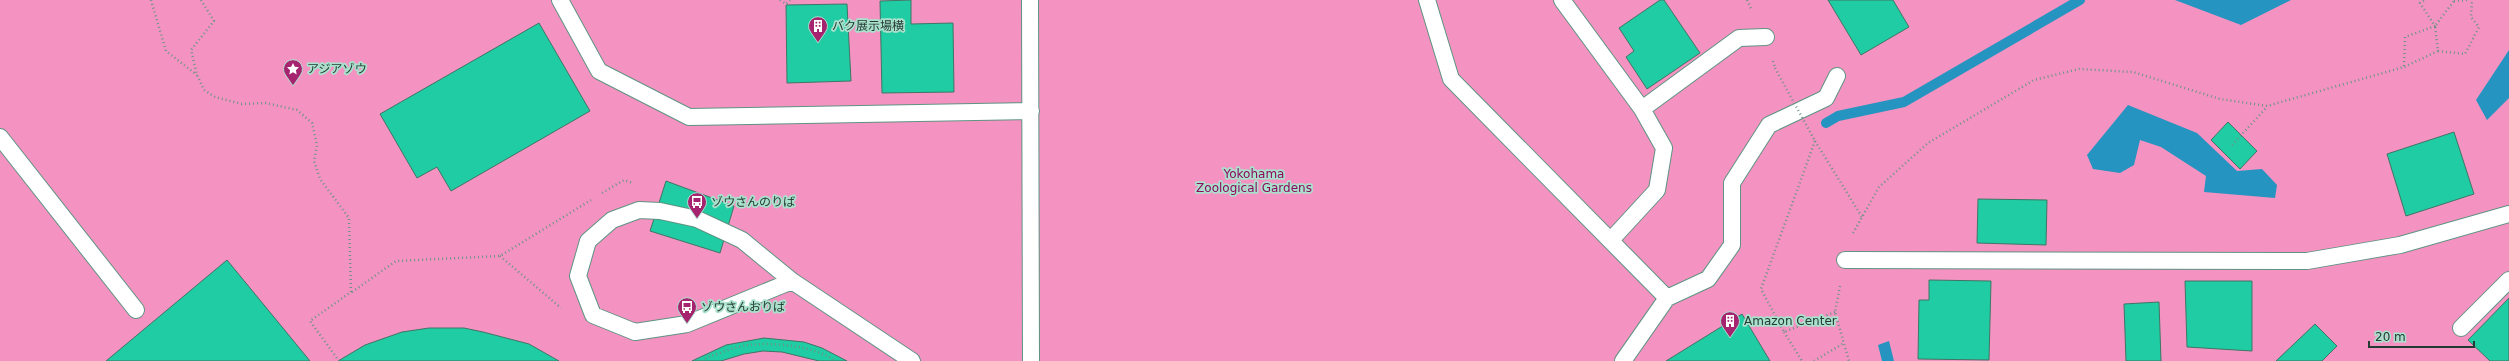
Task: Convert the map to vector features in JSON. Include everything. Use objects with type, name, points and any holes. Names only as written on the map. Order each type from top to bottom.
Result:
[{"type":"lane","points":[[560,0],[599,71],[689,117],[1031,111]]},
{"type":"lane","points":[[1030,0],[1031,361]]},
{"type":"lane","points":[[1427,0],[1451,79],[1667,298]]},
{"type":"lane","points":[[1562,0],[1642,109],[1664,148],[1657,190],[1611,240]]},
{"type":"lane","points":[[1642,109],[1739,38],[1766,37]]},
{"type":"lane","points":[[1623,361],[1667,298],[1708,279],[1732,246],[1732,183],[1769,125],[1826,98],[1837,76]]},
{"type":"lane","points":[[0,137],[136,310]]},
{"type":"lane","points":[[792,281],[687,324],[635,332],[593,315],[578,276],[588,241],[612,220],[639,210],[660,210],[697,219],[742,240],[792,281],[912,361]]},
{"type":"lane","points":[[1845,260],[2307,261],[2400,245],[2509,214]]},
{"type":"lane","points":[[2461,328],[2509,280]]},
{"type":"path","points":[[151,0],[166,51],[197,75]]},
{"type":"path","points":[[201,0],[214,21],[191,50],[197,75],[204,90],[215,97],[242,104],[266,103],[296,110],[312,123],[317,145],[314,161],[320,179],[349,218],[352,292]]},
{"type":"path","points":[[780,0],[786,4],[790,0]]},
{"type":"path","points":[[2425,0],[2420,3],[2435,26],[2438,52]]},
{"type":"path","points":[[2404,67],[2405,38],[2435,26],[2453,1],[2467,0]]},
{"type":"path","points":[[1849,361],[1835,312],[1850,236],[1879,187],[1928,143],[2034,80],[2079,69],[2133,72],[2220,98],[2267,106],[2404,67],[2438,52],[2465,54],[2479,27],[2471,17],[2472,0]]},
{"type":"path","points":[[1775,68],[1814,141],[1862,217]]},
{"type":"path","points":[[2232,145],[2267,106]]},
{"type":"path","points":[[1802,361],[1784,332],[1761,289],[1814,141]]},
{"type":"path","points":[[339,361],[310,321],[396,261],[500,256],[624,180],[638,184]]},
{"type":"path","points":[[1784,332],[1835,312]]},
{"type":"path","points":[[1814,361],[1844,343]]},
{"type":"path","points":[[702,361],[708,357],[749,345],[790,346],[829,356],[836,361]]},
{"type":"green space","name":"Yokohama Zoological Gardens","points":[[0,0],[2509,0],[2509,361],[0,361]]},
{"type":"water","points":[[2175,0],[2291,0],[2241,25]]},
{"type":"water","points":[[2509,50],[2509,98],[2487,120],[2476,100]]},
{"type":"water","points":[[2128,105],[2197,133],[2237,171],[2262,169],[2277,185],[2275,198],[2204,192],[2206,176],[2161,147],[2140,140],[2134,165],[2120,173],[2093,169],[2087,155]]},
{"type":"water","points":[[1889,341],[1894,361],[1882,361],[1878,345]]},
{"type":"building","points":[[911,0],[911,24],[953,23],[954,92],[882,93],[880,1]]},
{"type":"building","points":[[1660,0],[1664,0],[1700,53],[1647,89],[1626,57],[1634,51],[1619,28]]},
{"type":"building","points":[[1828,0],[1893,0],[1909,27],[1861,55]]},
{"type":"building","name":"バク展示場横","points":[[847,4],[851,81],[787,83],[786,5]]},
{"type":"building","points":[[539,23],[590,111],[451,191],[437,167],[417,178],[380,114]]},
{"type":"building","points":[[2228,122],[2257,151],[2240,169],[2211,140]]},
{"type":"building","points":[[2454,132],[2474,194],[2406,216],[2387,154]]},
{"type":"building","points":[[666,181],[734,206],[720,253],[650,231]]},
{"type":"building","points":[[1978,199],[2047,200],[2046,245],[1977,243]]},
{"type":"building","points":[[227,260],[310,361],[106,361]]},
{"type":"building","points":[[1929,280],[1991,281],[1989,360],[1918,359],[1919,300],[1929,300]]},
{"type":"building","points":[[2185,281],[2252,281],[2252,351],[2187,347]]},
{"type":"building","points":[[2509,298],[2509,361],[2490,361],[2468,340]]},
{"type":"building","points":[[2159,302],[2161,361],[2126,361],[2124,304]]},
{"type":"building","name":"Amazon Center","points":[[1742,314],[1770,361],[1666,361]]},
{"type":"building","points":[[2315,324],[2337,346],[2322,361],[2276,361]]},
{"type":"building","points":[[429,328],[464,328],[483,332],[529,344],[559,361],[338,361],[365,345],[402,332]]},
{"type":"building","points":[[764,338],[804,342],[822,348],[847,361],[819,361],[782,352],[763,351],[744,354],[721,361],[692,361],[726,345]]},
{"type":"waterway","points":[[1826,123],[1838,116],[1904,102],[2080,0]]},
{"type":"place","name":"バク展示場横","points":[[818,43]]},
{"type":"place","name":"アジアゾウ","points":[[293,86]]},
{"type":"place","name":"ゾウさんのりば","points":[[697,219]]},
{"type":"place","name":"ゾウさんおりば","points":[[687,324]]},
{"type":"place","name":"Amazon Center","points":[[1730,338]]}]
